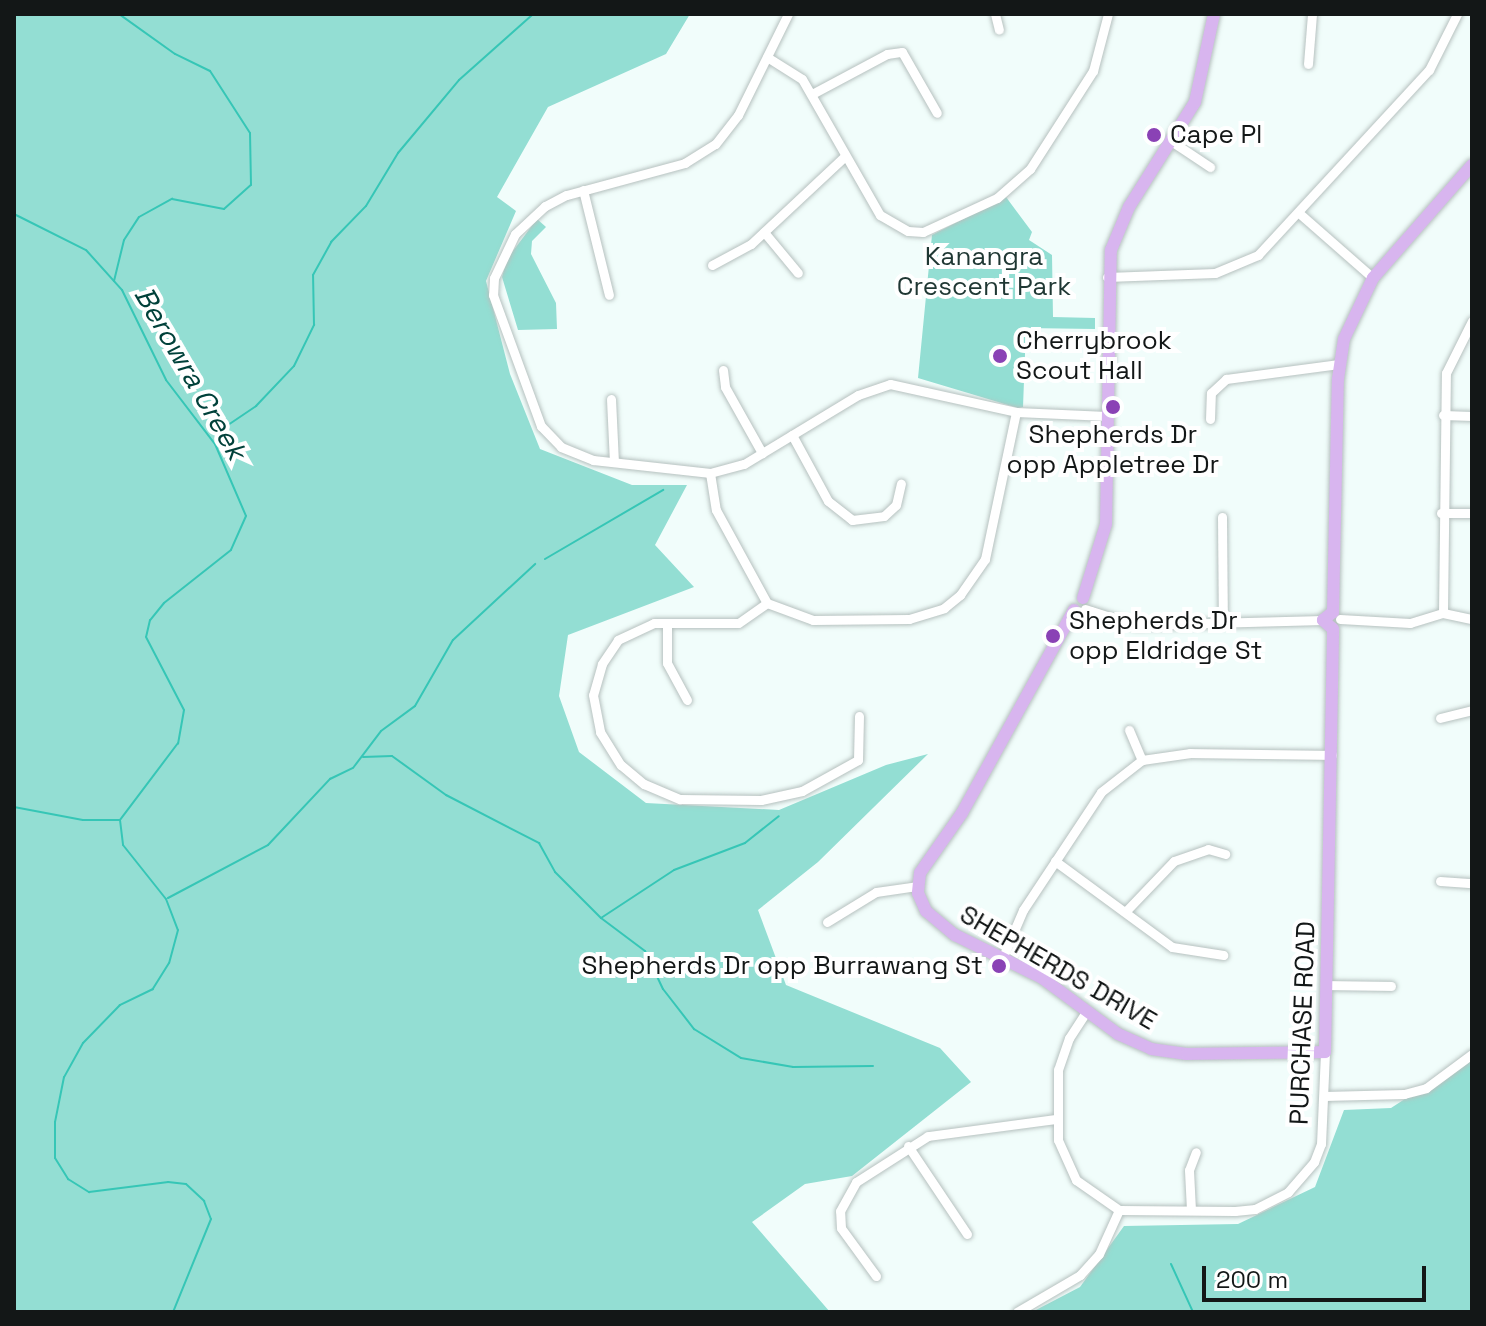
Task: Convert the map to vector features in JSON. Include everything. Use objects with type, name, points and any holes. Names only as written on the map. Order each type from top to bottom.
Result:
[{"type":"main road","points":[[917,886],[920,873],[962,813],[1081,606],[1106,524],[1107,277],[1123,218],[1195,102],[1214,14]]},
{"type":"main road","name":"PURCHASE ROAD","points":[[1325,1052],[1339,364],[1351,318],[1373,278],[1472,165]]},
{"type":"main road","name":"SHEPHERDS DRIVE","points":[[917,886],[923,906],[941,925],[1042,978],[1126,1039],[1159,1050],[1325,1052]]},
{"type":"street","points":[[788,14],[732,123],[701,154],[663,170],[583,190],[545,206],[515,234],[494,278],[493,295],[528,403],[541,426],[573,453],[614,462],[710,473],[762,453],[858,395],[890,384],[1016,412],[1107,416]]},
{"type":"street","points":[[995,14],[999,30]]},
{"type":"street","points":[[767,57],[795,73],[812,94],[880,215],[893,225],[923,232],[958,219],[997,198],[1030,169],[1093,71],[1108,14]]},
{"type":"street","points":[[1308,64],[1312,14]]},
{"type":"street","points":[[1107,277],[1190,275],[1237,267],[1258,255],[1429,70],[1457,14]]},
{"type":"street","points":[[812,94],[887,54],[902,52],[937,113]]},
{"type":"street","points":[[1171,141],[1210,167]]},
{"type":"street","points":[[712,265],[764,232],[845,156]]},
{"type":"street","points":[[583,190],[609,295]]},
{"type":"street","points":[[1299,213],[1373,278]]},
{"type":"street","points":[[764,232],[798,273]]},
{"type":"street","points":[[1443,613],[1441,513],[1446,373],[1472,321]]},
{"type":"street","points":[[1210,419],[1211,393],[1226,379],[1339,364]]},
{"type":"street","points":[[723,370],[725,387],[762,453]]},
{"type":"street","points":[[611,399],[614,462]]},
{"type":"street","points":[[710,473],[716,510],[767,603],[813,620],[909,619],[944,608],[973,579],[992,538],[1016,412]]},
{"type":"street","points":[[1443,415],[1472,416]]},
{"type":"street","points":[[792,435],[828,501],[852,520],[884,516],[896,505],[901,484]]},
{"type":"street","points":[[1441,513],[1472,513]]},
{"type":"street","points":[[1222,517],[1223,623]]},
{"type":"street","points":[[767,603],[738,623],[667,623],[628,632],[609,651],[596,679],[595,710],[614,756],[644,784],[680,799],[761,800],[802,791],[858,760],[859,716]]},
{"type":"street","points":[[1081,606],[1135,625],[1332,620],[1410,623],[1443,613],[1472,619]]},
{"type":"street","points":[[667,623],[667,663],[687,700]]},
{"type":"street","points":[[1440,718],[1472,710]]},
{"type":"street","points":[[1129,730],[1142,760]]},
{"type":"street","points":[[1002,959],[1023,910],[1101,792],[1142,760],[1190,753],[1332,755]]},
{"type":"street","points":[[1127,910],[1174,861],[1208,849],[1225,854]]},
{"type":"street","points":[[1055,861],[1127,910],[1172,947],[1223,955]]},
{"type":"street","points":[[1440,881],[1472,883]]},
{"type":"street","points":[[827,922],[876,892],[917,886]]},
{"type":"street","points":[[1326,985],[1391,986]]},
{"type":"street","points":[[1017,1312],[1080,1275],[1099,1254],[1119,1210],[1076,1180],[1055,1119],[1058,1070],[1069,1038],[1086,1012]]},
{"type":"street","name":"PURCHASE ROAD","points":[[1119,1210],[1255,1209],[1288,1192],[1317,1153],[1324,1096],[1325,1052]]},
{"type":"street","points":[[1324,1096],[1404,1094],[1426,1088],[1472,1054]]},
{"type":"street","points":[[876,1276],[846,1240],[840,1211],[856,1182],[908,1146],[965,1127],[1055,1119]]},
{"type":"street","points":[[908,1146],[967,1234]]},
{"type":"street","points":[[1191,1210],[1189,1170],[1196,1152]]},
{"type":"green space","points":[[14,14],[690,14],[666,54],[548,107],[497,197],[516,211],[486,281],[510,374],[540,449],[632,485],[687,485],[655,545],[694,587],[568,635],[559,696],[579,752],[646,803],[779,810],[886,765],[928,754],[818,862],[758,910],[786,985],[940,1048],[971,1082],[852,1176],[805,1184],[752,1222],[830,1312],[14,1312]]},
{"type":"green space","name":"Kanangra Crescent Park","points":[[1006,197],[1032,232],[1029,240],[1052,255],[1053,317],[1095,318],[1095,329],[1026,328],[1023,407],[1018,408],[918,378],[932,235]]},
{"type":"green space","points":[[537,219],[546,227],[532,241],[531,254],[556,303],[557,329],[518,330],[502,277],[507,259]]},
{"type":"green space","points":[[1465,1060],[1472,1062],[1472,1312],[1032,1312],[1080,1287],[1124,1226],[1238,1224],[1315,1187],[1344,1110],[1391,1108]]},
{"type":"waterway","name":"Berowra Creek","points":[[114,281],[124,240],[139,217],[172,199],[224,209],[251,185],[250,133],[210,71],[175,54],[119,14]]},
{"type":"waterway","points":[[216,443],[228,425],[256,406],[294,366],[314,325],[313,275],[331,242],[366,206],[398,153],[459,80],[533,14]]},
{"type":"waterway","name":"Berowra Creek","points":[[14,214],[86,250],[122,290],[166,380],[215,444],[246,516],[231,550],[164,603],[150,620],[146,637],[184,710],[178,743],[120,820],[123,845],[166,899],[178,930],[169,963],[153,989],[120,1005],[83,1043],[64,1077],[55,1122],[55,1158],[68,1179],[89,1192],[168,1182],[186,1184],[204,1201],[211,1219],[173,1312]]},
{"type":"waterway","points":[[545,559],[663,490]]},
{"type":"waterway","points":[[168,898],[268,845],[330,779],[353,768],[381,731],[415,706],[453,640],[535,564]]},
{"type":"waterway","points":[[363,757],[392,756],[446,795],[539,843],[555,872],[601,918],[645,951],[663,989],[694,1029],[741,1058],[793,1067],[873,1066]]},
{"type":"waterway","points":[[14,807],[83,820],[120,820]]},
{"type":"waterway","points":[[601,918],[674,870],[745,843],[779,816]]},
{"type":"waterway","points":[[1171,1264],[1193,1312]]},
{"type":"place","name":"Cape Pl","points":[[1154,135]]},
{"type":"place","name":"Cherrybrook Scout Hall","points":[[1000,356]]},
{"type":"place","name":"Shepherds Dr opp Appletree Dr","points":[[1113,407]]},
{"type":"place","name":"Shepherds Dr opp Eldridge St","points":[[1053,636]]},
{"type":"place","name":"Shepherds Dr opp Burrawang St","points":[[999,966]]}]
